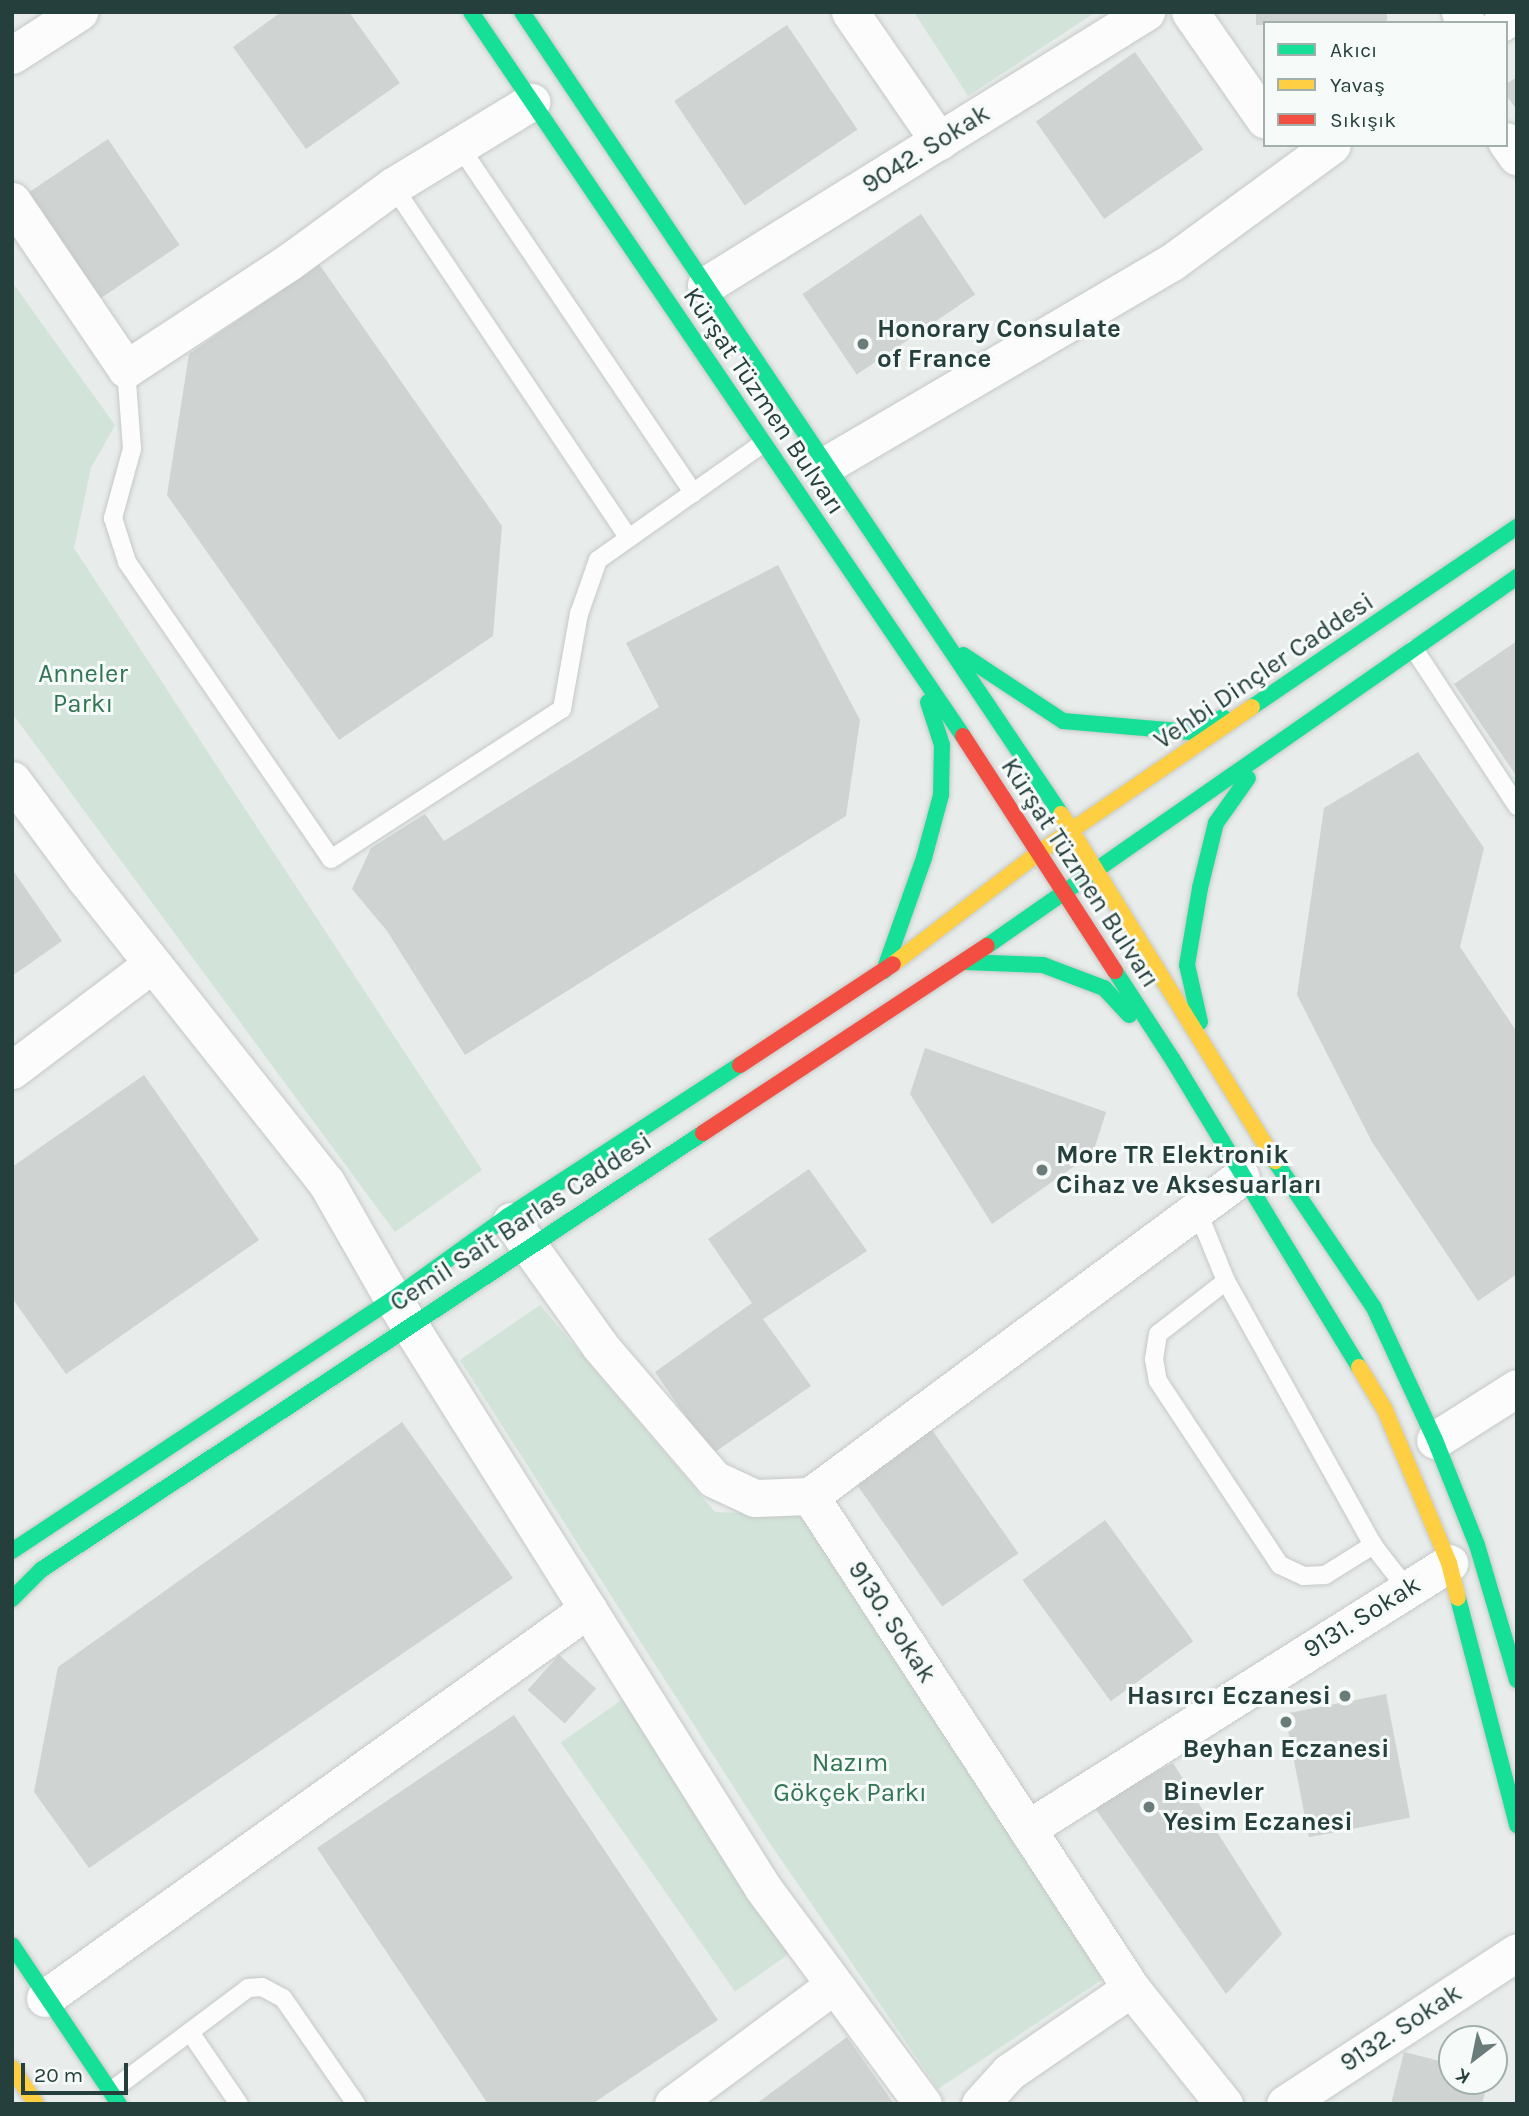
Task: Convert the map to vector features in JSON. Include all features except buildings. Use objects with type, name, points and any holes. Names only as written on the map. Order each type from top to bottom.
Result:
[{"type":"street","points":[[12,55],[79,12]]},
{"type":"street","name":"Kürşat Tüzmen Bulvarı","points":[[471,12],[763,443],[914,660],[1173,1060],[1241,1177],[1385,1410],[1449,1563],[1517,1825]]},
{"type":"street","name":"Kürşat Tüzmen Bulvarı","points":[[522,12],[1073,832],[1207,1051],[1374,1308],[1434,1440],[1477,1545],[1517,1680]]},
{"type":"street","points":[[850,12],[939,141]]},
{"type":"street","name":"9042. Sokak","points":[[706,285],[1146,12]]},
{"type":"street","points":[[1190,12],[1263,117]]},
{"type":"street","points":[[12,201],[126,369],[289,262],[393,186],[531,102]]},
{"type":"street","points":[[825,465],[1172,262],[1290,158],[1326,147]]},
{"type":"street","name":"Vehbi Dinçler Caddesi","points":[[1038,853],[1073,832],[1517,527]]},
{"type":"street","name":"Cemil Sait Barlas Caddesi","points":[[12,1551],[401,1312],[529,1246],[1064,895],[1517,577]]},
{"type":"street","points":[[943,641],[1063,721],[1191,732],[1273,694]]},
{"type":"street","points":[[884,971],[924,858],[941,795],[942,745],[914,660]]},
{"type":"street","points":[[1207,1051],[1187,965],[1200,888],[1216,822],[1264,755]]},
{"type":"street","points":[[12,780],[152,964],[326,1182],[401,1312],[763,1888],[923,2104]]},
{"type":"street","name":"Cemil Sait Barlas Caddesi","points":[[12,1599],[41,1570],[401,1312],[508,1216],[884,971],[1038,853]]},
{"type":"street","points":[[965,962],[1043,965],[1104,988],[1173,1060]]},
{"type":"street","points":[[12,1070],[152,964]]},
{"type":"street","points":[[508,1216],[600,1346],[714,1479],[755,1498],[810,1496],[1241,1177]]},
{"type":"street","points":[[1434,1440],[1517,1388]]},
{"type":"street","name":"9130. Sokak","points":[[810,1496],[1130,1988],[1224,2104]]},
{"type":"street","name":"9131. Sokak","points":[[1027,1829],[1449,1563]]},
{"type":"street","points":[[45,1998],[588,1609]]},
{"type":"street","points":[[12,1945],[45,1998],[115,2097]]},
{"type":"street","name":"9132. Sokak","points":[[1285,2104],[1517,1952]]},
{"type":"street","points":[[673,2104],[834,1985]]},
{"type":"street","points":[[980,2104],[1009,2072],[1130,1988]]},
{"type":"street","points":[[12,2068],[36,2104]]},
{"type":"lane","points":[[458,144],[693,493]]},
{"type":"lane","points":[[393,186],[628,537]]},
{"type":"lane","points":[[126,369],[132,449],[113,518],[127,562],[331,859],[562,709],[579,614],[598,560],[763,443]]},
{"type":"lane","points":[[1415,649],[1517,806]]},
{"type":"lane","points":[[1197,1210],[1226,1281],[1373,1545],[1406,1589]]},
{"type":"lane","points":[[1226,1281],[1158,1334],[1154,1359],[1158,1381],[1280,1565],[1304,1576],[1325,1575],[1373,1545]]},
{"type":"lane","points":[[115,2097],[190,2032],[248,1988],[262,1987],[283,1998],[356,2104]]},
{"type":"lane","points":[[190,2032],[239,2104]]},
{"type":"green space","points":[[914,12],[1096,12],[968,96]]},
{"type":"green space","name":"Anneler Parkı","points":[[12,282],[115,425],[91,468],[74,548],[482,1170],[395,1232],[12,713]]},
{"type":"green space","name":"Nazım Gökçek Parkı","points":[[540,1305],[715,1512],[803,1515],[1103,1979],[938,2089],[765,1836],[460,1360]]},
{"type":"green space","points":[[623,1699],[797,1948],[735,1992],[561,1743]]},
{"type":"traffic: fast","points":[[471,12],[963,736]]},
{"type":"traffic: fast","points":[[522,12],[1061,814]]},
{"type":"traffic: fast","points":[[1252,707],[1517,527]]},
{"type":"traffic: fast","points":[[987,946],[1517,577]]},
{"type":"traffic: fast","points":[[963,655],[1063,721],[1191,732],[1223,717]]},
{"type":"traffic: fast","points":[[884,971],[924,858],[941,795],[942,745],[928,702]]},
{"type":"traffic: fast","points":[[1200,1022],[1187,965],[1200,888],[1216,823],[1248,778]]},
{"type":"traffic: fast","points":[[965,962],[1043,965],[1104,988],[1129,1015]]},
{"type":"traffic: fast","points":[[1115,971],[1173,1060],[1359,1367]]},
{"type":"traffic: fast","points":[[12,1551],[393,1299],[508,1216],[740,1065]]},
{"type":"traffic: fast","points":[[12,1599],[41,1570],[703,1133]]},
{"type":"traffic: fast","points":[[1275,1161],[1374,1308],[1435,1440],[1477,1545],[1517,1680]]},
{"type":"traffic: fast","points":[[1458,1598],[1517,1825]]},
{"type":"traffic: fast","points":[[12,1945],[119,2104]]},
{"type":"traffic: slow","points":[[893,964],[1038,853],[1252,707]]},
{"type":"traffic: slow","points":[[1061,814],[1275,1161]]},
{"type":"traffic: slow","points":[[1359,1367],[1385,1410],[1449,1563],[1458,1598]]},
{"type":"traffic: slow","points":[[12,2068],[36,2104]]},
{"type":"traffic: jam","points":[[963,736],[1115,971]]},
{"type":"traffic: jam","points":[[703,1133],[987,946]]},
{"type":"traffic: jam","points":[[740,1065],[893,964]]},
{"type":"place","name":"Honorary Consulate of France","points":[[863,344]]},
{"type":"place","name":"More TR Elektronik Cihaz ve Aksesuarları","points":[[1042,1170]]},
{"type":"place","name":"Hasırcı Eczanesi","points":[[1345,1696]]},
{"type":"place","name":"Beyhan Eczanesi","points":[[1286,1722]]},
{"type":"place","name":"Binevler Yesim Eczanesi","points":[[1149,1807]]}]
